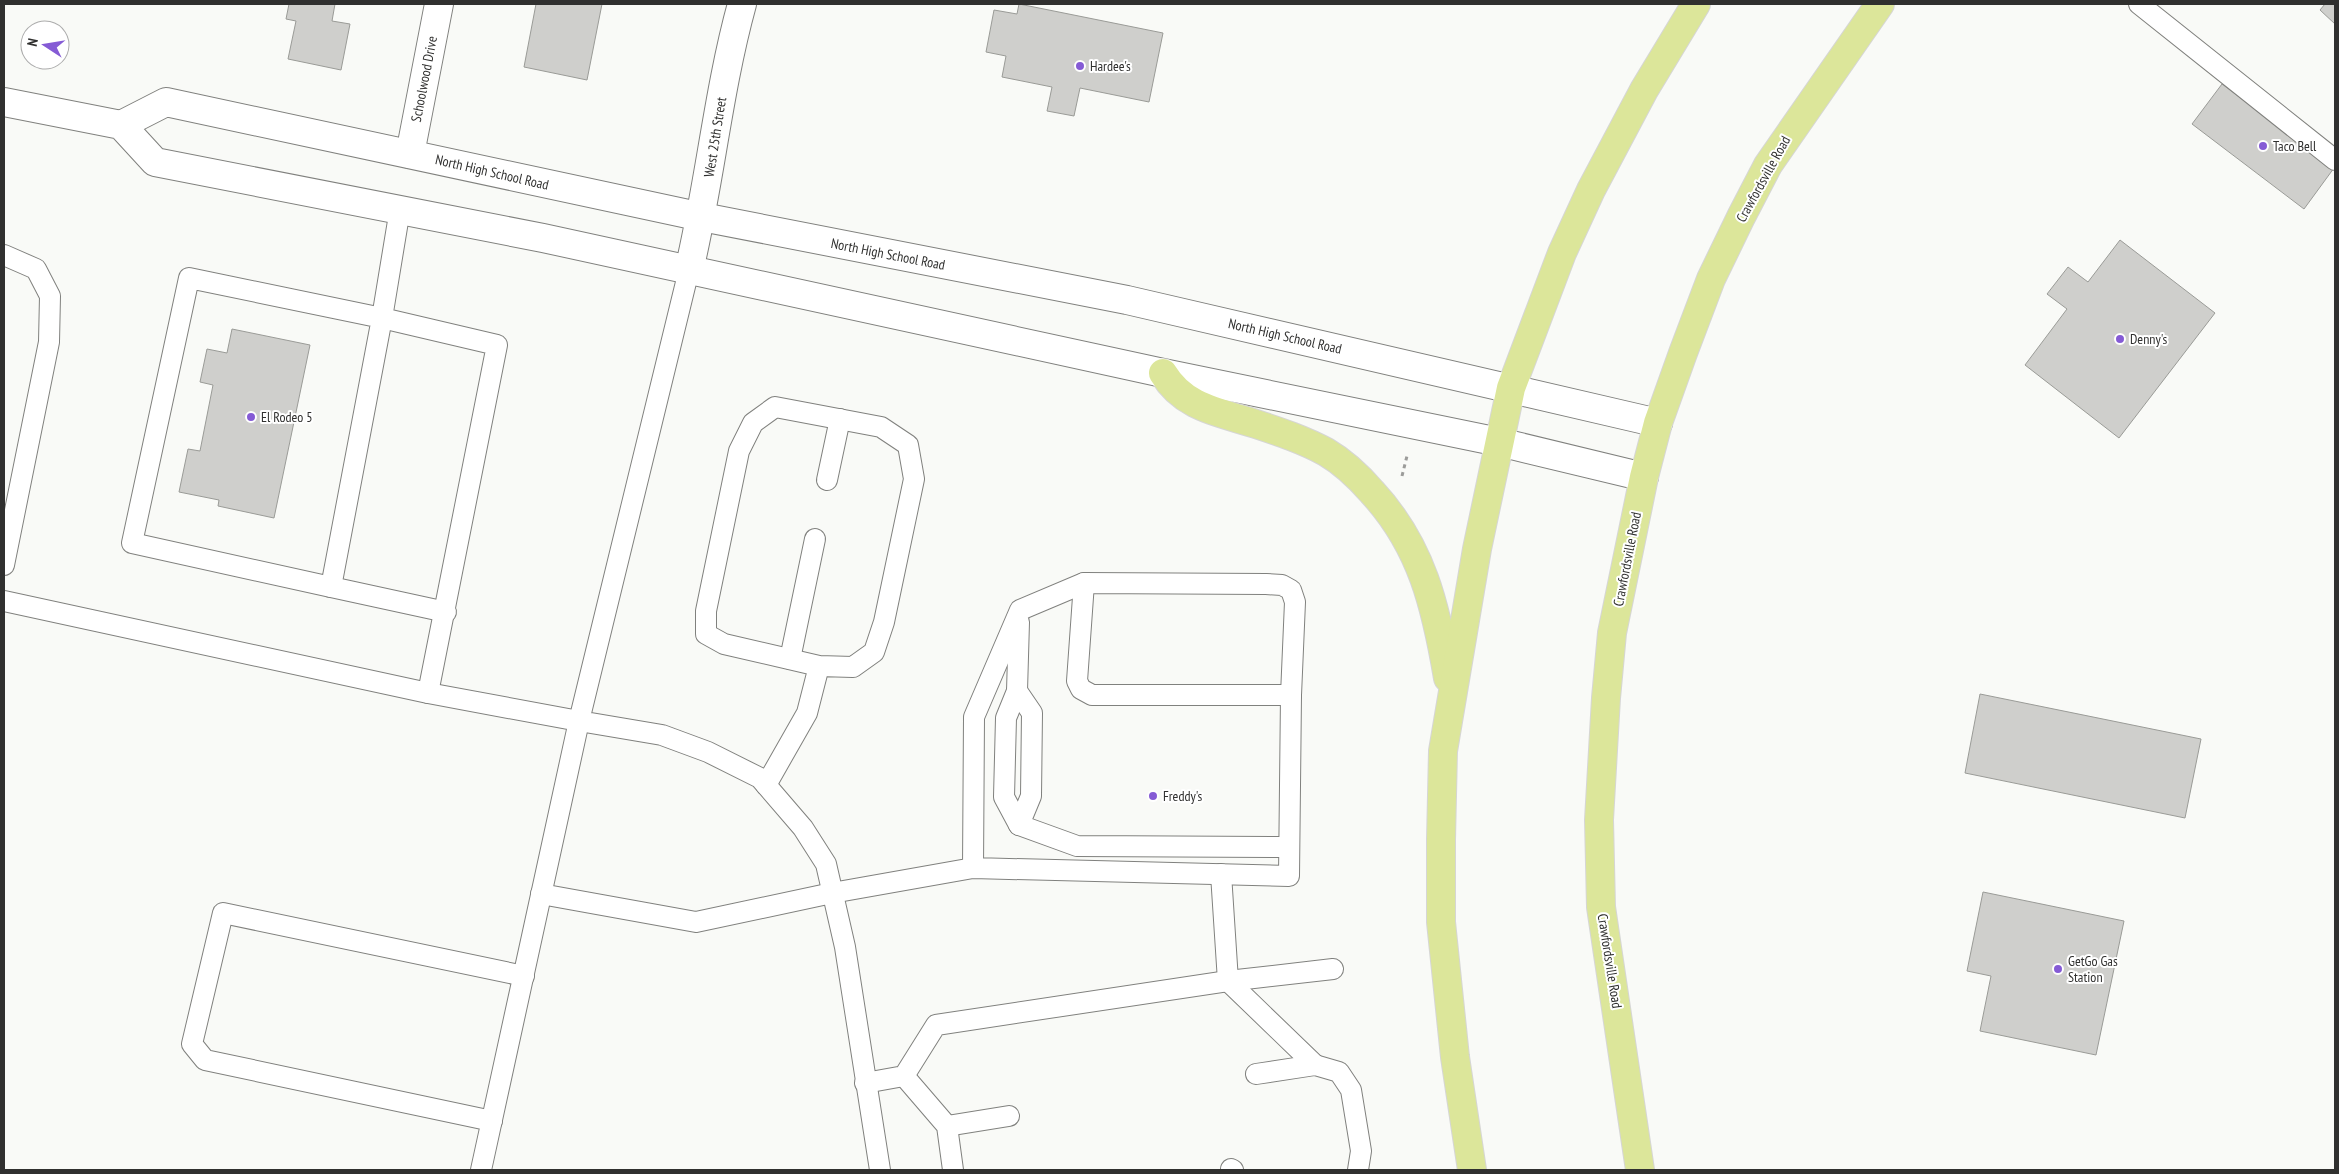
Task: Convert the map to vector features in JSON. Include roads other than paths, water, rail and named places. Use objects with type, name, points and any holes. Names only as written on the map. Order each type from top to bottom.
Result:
[{"type":"main road","points":[[1472,1170],[1455,1057],[1441,922],[1443,751],[1499,442],[1512,388],[1562,253],[1591,190],[1644,90],[1696,4]]},
{"type":"main road","name":"Crawfordsville Road","points":[[1640,1170],[1601,907],[1600,820],[1606,698],[1612,633],[1644,477],[1658,423],[1711,279],[1768,165],[1880,4]]},
{"type":"main road","points":[[1163,373],[1172,388],[1192,404],[1288,435],[1327,453],[1359,477],[1386,507],[1408,538],[1423,572],[1434,609],[1452,696]]},
{"type":"street","name":"Schoolwood Drive","points":[[410,154],[439,4]]},
{"type":"street","name":"West 25th Street","points":[[689,270],[702,217],[719,106],[742,4]]},
{"type":"street","points":[[4,102],[121,125],[155,162],[400,209],[689,270],[1163,373],[1499,442],[1644,477]]},
{"type":"street","name":"North High School Road","points":[[121,125],[166,102],[702,217],[1127,300],[1658,423]]},
{"type":"lane","points":[[2139,4],[2335,160]]},
{"type":"lane","points":[[331,587],[382,318],[400,209]]},
{"type":"lane","points":[[4,254],[36,269],[50,296],[49,342],[12,482],[4,565]]},
{"type":"lane","points":[[482,1170],[579,721],[689,270]]},
{"type":"lane","points":[[428,693],[446,612],[497,344],[189,278],[132,543],[446,612]]},
{"type":"lane","points":[[775,407],[840,419],[881,427],[908,446],[914,479],[884,622],[874,652],[853,667],[819,666],[724,644],[706,634],[706,611],[739,451],[753,423],[775,407]]},
{"type":"lane","points":[[827,480],[840,419]]},
{"type":"lane","points":[[790,659],[815,539]]},
{"type":"lane","points":[[541,894],[696,922],[832,893],[973,868],[1288,876],[1291,695],[1295,602],[1291,590],[1282,584],[1084,583],[1020,610],[974,717],[973,868]]},
{"type":"lane","points":[[1084,583],[1077,681],[1081,690],[1092,695],[1291,695]]},
{"type":"lane","points":[[4,601],[428,693],[662,735],[708,752],[760,778],[803,828],[826,864],[845,947],[864,1083],[880,1170]]},
{"type":"lane","points":[[1020,610],[1017,691],[1006,718],[1004,797],[1019,825],[1077,846],[1289,847]]},
{"type":"lane","points":[[766,785],[807,713],[819,666]]},
{"type":"lane","points":[[1221,874],[1228,981],[1315,1065]]},
{"type":"lane","points":[[492,1122],[205,1060],[192,1044],[223,913],[524,976]]},
{"type":"lane","points":[[864,1083],[904,1076],[936,1024],[1228,981],[1333,969]]},
{"type":"lane","points":[[1256,1074],[1315,1065],[1339,1072],[1352,1090],[1361,1151],[1358,1170]]},
{"type":"lane","points":[[904,1076],[947,1126],[953,1170]]},
{"type":"lane","points":[[947,1126],[1009,1116]]},
{"type":"place","name":"Hardee's","points":[[1080,66]]},
{"type":"place","name":"Taco Bell","points":[[2263,146]]},
{"type":"place","name":"Denny's","points":[[2120,339]]},
{"type":"place","name":"El Rodeo 5","points":[[251,417]]},
{"type":"place","name":"Freddy's","points":[[1153,796]]},
{"type":"place","name":"GetGo Gas Station","points":[[2058,969]]}]
